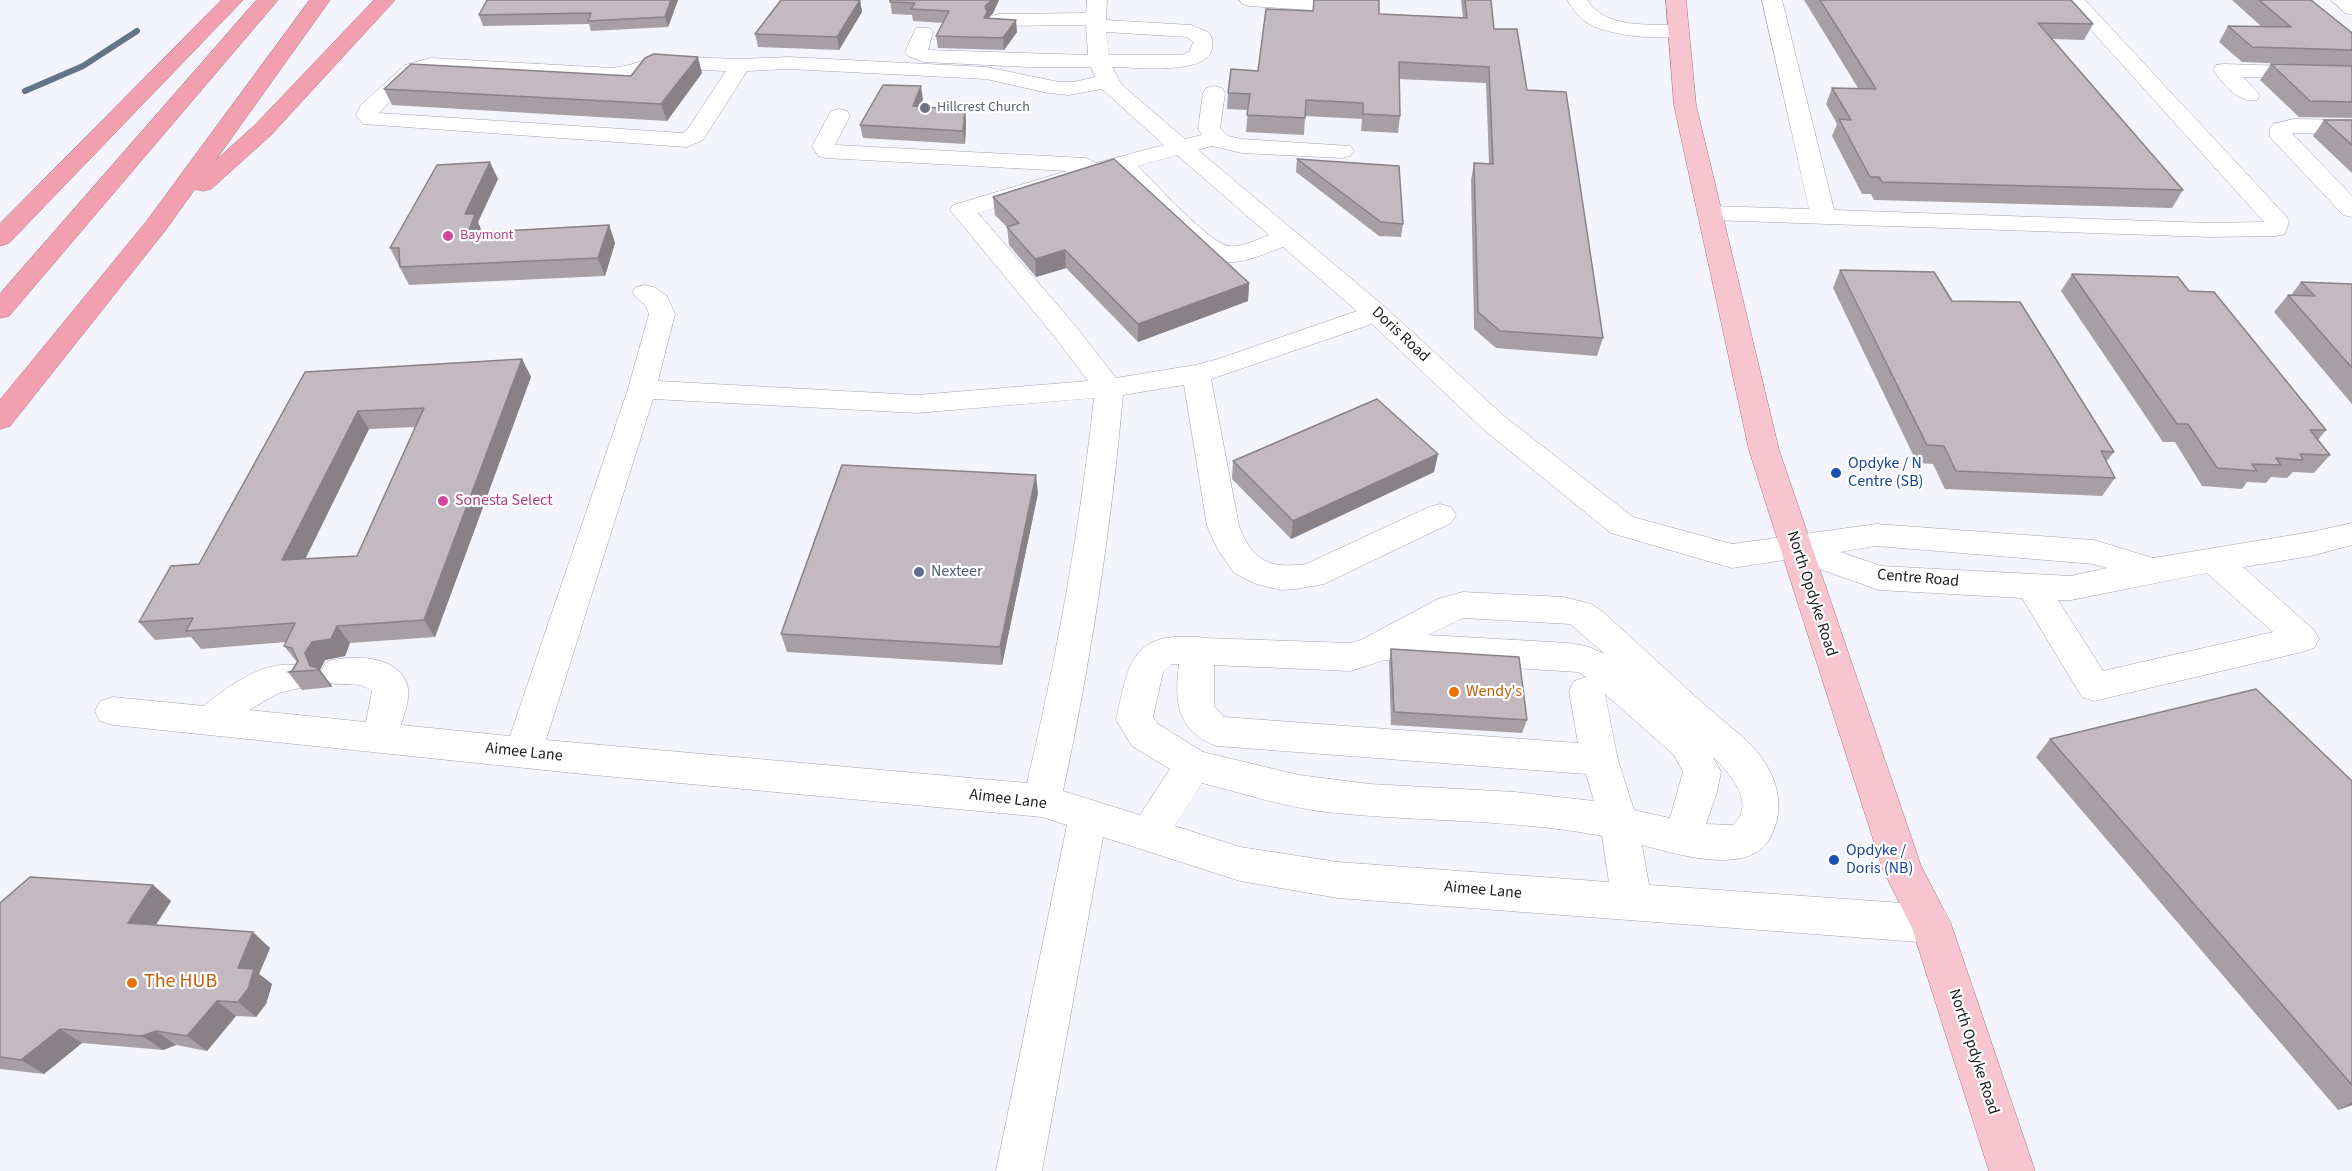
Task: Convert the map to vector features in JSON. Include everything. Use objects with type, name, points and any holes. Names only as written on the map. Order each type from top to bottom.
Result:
[{"type":"highway","points":[[0,238],[233,0]]},
{"type":"highway","points":[[0,310],[268,0]]},
{"type":"highway","points":[[0,419],[155,227],[320,0]]},
{"type":"highway","points":[[155,227],[263,130],[385,0]]},
{"type":"main road","name":"North Opdyke Road","points":[[1676,0],[1685,105],[1764,450],[1904,870],[1931,924],[2012,1171]]},
{"type":"street","points":[[1250,0],[1290,1],[1364,8]]},
{"type":"street","points":[[1577,0],[1588,16],[1614,26],[1678,31]]},
{"type":"street","points":[[1772,0],[1823,216]]},
{"type":"street","points":[[1710,213],[2210,230],[2276,229],[2277,221],[2074,0]]},
{"type":"street","points":[[2341,0],[2352,9]]},
{"type":"street","points":[[1096,15],[1102,71]]},
{"type":"street","points":[[923,32],[915,52],[924,56],[1005,61],[1102,71],[1185,62],[1200,55],[1203,42],[1201,36],[1191,32],[1096,15],[998,20]]},
{"type":"street","points":[[740,65],[694,135],[687,140],[380,120],[371,119],[368,115],[369,111],[412,69],[421,65],[614,74],[633,71],[657,62],[740,65],[789,63],[986,73],[1004,75],[1057,89],[1072,90],[1102,71]]},
{"type":"street","points":[[2249,95],[2218,64],[2352,74]]},
{"type":"street","name":"Doris Road","points":[[1102,71],[1129,104],[1376,313],[1494,423],[1622,525],[1732,556],[1796,548]]},
{"type":"street","points":[[1214,93],[1209,129],[1216,138]]},
{"type":"street","points":[[839,116],[823,146],[826,151],[1114,165],[1213,250],[1221,254],[1233,254],[1287,237]]},
{"type":"street","points":[[2352,127],[2294,126],[2281,129],[2281,137],[2352,210]]},
{"type":"street","points":[[1042,801],[1063,710],[1104,455],[1109,388],[1064,330],[962,210],[1114,165],[1216,138],[1242,146],[1342,151]]},
{"type":"street","points":[[523,753],[642,389],[662,314],[658,302],[645,293]]},
{"type":"street","points":[[642,389],[917,404],[1109,388],[1196,374],[1376,313]]},
{"type":"street","points":[[1196,374],[1223,526],[1227,538],[1247,567],[1268,577],[1290,579],[1312,575],[1440,515]]},
{"type":"street","name":"Centre Road","points":[[1796,548],[1879,578],[2071,588],[2153,570],[2352,534]]},
{"type":"street","name":"Centre Road","points":[[1796,548],[1876,535],[2094,552],[2153,570]]},
{"type":"street","points":[[2032,586],[2094,687],[2302,639],[2214,560]]},
{"type":"street","points":[[1464,605],[1564,610],[1579,613],[1590,620],[1744,763],[1756,779],[1762,805],[1759,823],[1745,839],[1727,844],[1682,837],[1587,816],[1309,794],[1193,765],[1145,735],[1134,720],[1146,668],[1155,657],[1168,650],[1198,649],[1350,657],[1361,655],[1450,608],[1464,605]]},
{"type":"street","points":[[1379,646],[1569,657],[1586,660],[1599,668],[1687,744],[1702,772],[1698,792],[1682,837]]},
{"type":"street","points":[[1198,649],[1194,707],[1206,726],[1216,731],[1600,760]]},
{"type":"street","points":[[338,672],[366,671],[382,676],[390,688],[380,738]]},
{"type":"street","points":[[211,721],[236,699],[263,683],[292,677]]},
{"type":"street","points":[[1587,691],[1600,760],[1619,823],[1632,903]]},
{"type":"street","name":"Aimee Lane","points":[[113,711],[523,753],[1042,801],[1240,864],[1338,880],[1931,924]]},
{"type":"street","points":[[1148,835],[1193,765]]},
{"type":"street","points":[[1019,1171],[1088,816]]},
{"type":"building","points":[[487,0],[671,0],[665,17],[588,21],[591,13],[479,15]]},
{"type":"building","points":[[781,0],[860,0],[837,37],[755,34]]},
{"type":"building","points":[[890,0],[992,0],[985,6],[987,12],[984,18],[1016,20],[1003,38],[936,36],[949,11],[911,9],[915,3],[890,2]]},
{"type":"building","points":[[1314,0],[1379,0],[1379,14],[1467,18],[1465,0],[1491,0],[1494,29],[1517,29],[1527,90],[1566,92],[1603,338],[1500,331],[1478,312],[1474,163],[1493,164],[1489,67],[1399,62],[1400,116],[1363,114],[1363,103],[1306,100],[1305,118],[1247,115],[1250,94],[1228,93],[1231,69],[1258,71],[1266,9],[1313,11]]},
{"type":"building","points":[[1820,0],[2071,0],[2093,24],[2038,23],[2183,190],[1882,182],[1879,177],[1870,177],[1839,119],[1851,120],[1832,88],[1876,89]]},
{"type":"building","points":[[2259,0],[2311,0],[2352,33],[2352,50],[2252,47],[2228,26],[2291,27]]},
{"type":"building","points":[[654,54],[698,57],[661,104],[384,89],[411,64],[631,76],[645,58]]},
{"type":"building","points":[[2271,64],[2352,66],[2352,102],[2310,101]]},
{"type":"building","points":[[883,85],[921,86],[913,106],[965,110],[963,131],[860,125]]},
{"type":"building","points":[[2324,120],[2352,120],[2352,145]]},
{"type":"building","points":[[1114,159],[1249,283],[1138,324],[1065,250],[1035,259],[1007,227],[1019,223],[993,197]]},
{"type":"building","points":[[1297,159],[1399,166],[1403,224],[1381,222]]},
{"type":"building","points":[[490,162],[465,214],[475,214],[468,233],[609,225],[598,258],[400,267],[399,248],[390,248],[437,165]]},
{"type":"building","points":[[1840,270],[1934,272],[1952,301],[2020,302],[2114,452],[2101,451],[2115,478],[1956,471],[1944,446],[1927,445]]},
{"type":"building","points":[[2072,274],[2178,277],[2189,291],[2214,292],[2326,430],[2310,430],[2330,455],[2300,454],[2303,460],[2276,458],[2281,465],[2252,464],[2257,471],[2217,468],[2188,424],[2177,424]]},
{"type":"building","points":[[2301,282],[2352,284],[2352,368],[2288,295],[2315,296]]},
{"type":"building","name":"Sonesta Select","points":[[522,359],[424,620],[337,626],[331,639],[312,642],[305,653],[310,666],[318,670],[288,672],[292,671],[298,661],[292,648],[284,646],[295,623],[186,631],[193,618],[139,622],[171,566],[199,564],[305,372]],"holes":[[[424,408],[357,556],[282,560],[358,411]]]},
{"type":"building","points":[[1377,399],[1438,454],[1293,521],[1233,461]]},
{"type":"building","name":"Nexteer","points":[[842,465],[1036,475],[1000,647],[781,634]]},
{"type":"building","name":"Wendy's","points":[[1391,649],[1519,657],[1527,720],[1394,712]]},
{"type":"building","points":[[2256,689],[2352,781],[2352,1085],[2050,739]]},
{"type":"building","name":"The HUB","points":[[30,877],[153,885],[128,923],[253,932],[238,968],[254,969],[248,989],[238,1002],[217,1001],[187,1036],[156,1031],[142,1036],[60,1029],[21,1060],[0,1057],[0,903]]},
{"type":"waterway","points":[[25,91],[83,66],[137,31]]},
{"type":"place","name":"Hillcrest Church","points":[[925,108]]},
{"type":"place","name":"Baymont","points":[[448,236]]},
{"type":"place","name":"Opdyke / N Centre (SB)","points":[[1836,473]]},
{"type":"place","name":"Sonesta Select","points":[[443,501]]},
{"type":"place","name":"Nexteer","points":[[919,572]]},
{"type":"place","name":"Wendy's","points":[[1454,692]]},
{"type":"place","name":"Opdyke / Doris (NB)","points":[[1834,860]]},
{"type":"place","name":"The HUB","points":[[132,983]]}]
